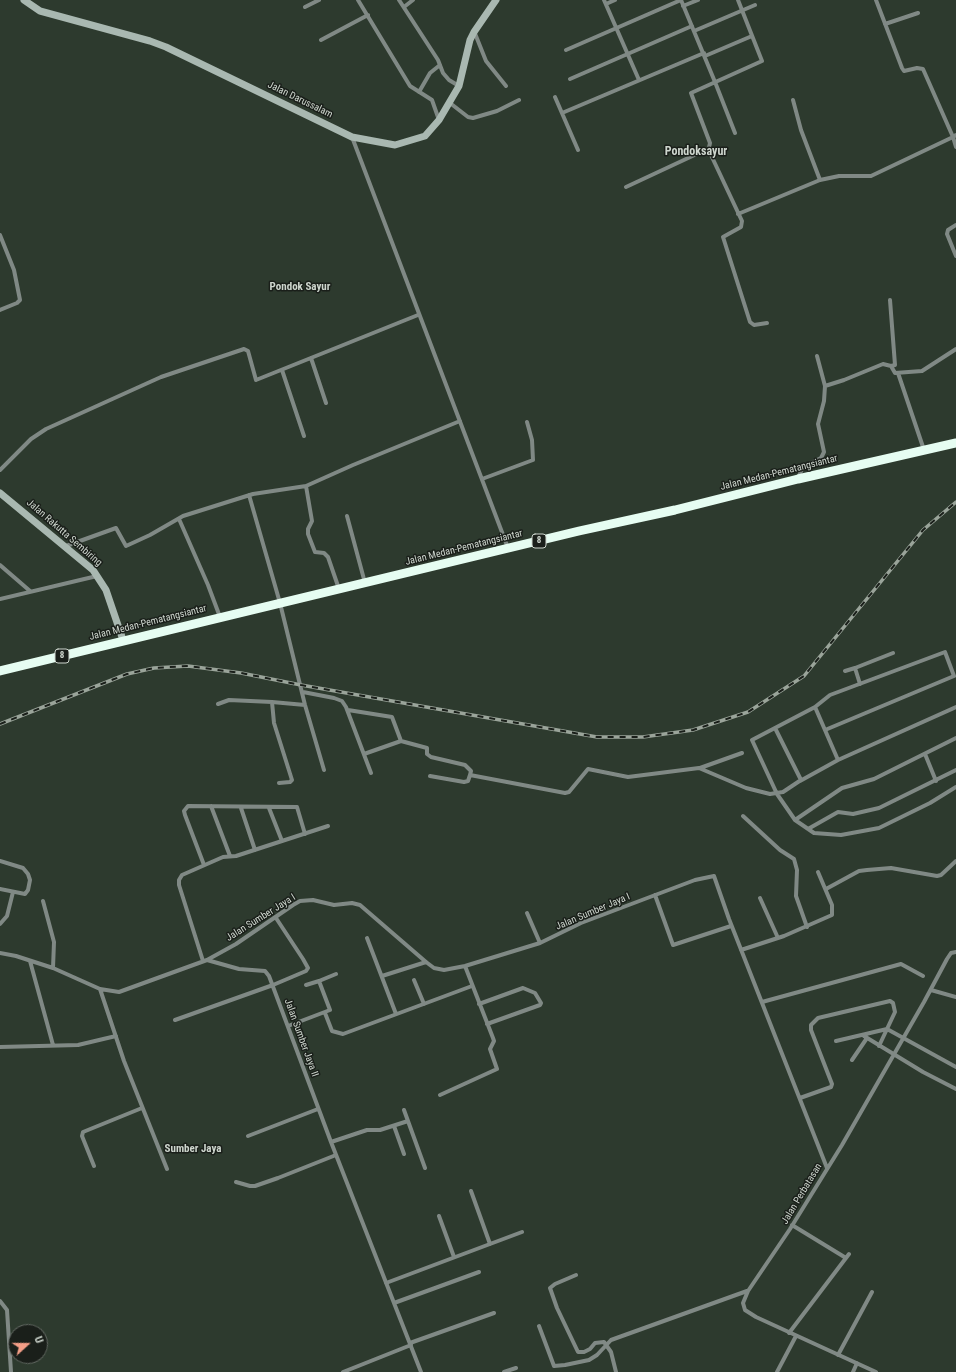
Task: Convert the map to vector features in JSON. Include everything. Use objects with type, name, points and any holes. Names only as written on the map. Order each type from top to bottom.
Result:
[{"type":"highway","name":"Jalan Medan-Pematangsiantar","points":[[0,671],[220,616],[339,590],[579,530],[675,510],[798,479],[956,443]]},
{"type":"street","name":"Jalan Darussalam","points":[[24,0],[40,11],[150,40],[352,137],[382,144],[399,145],[425,136],[439,120],[459,86],[470,40],[474,31],[496,0]]},
{"type":"street","points":[[305,8],[319,0]]},
{"type":"street","points":[[358,0],[410,86],[432,100],[439,120]]},
{"type":"street","points":[[400,0],[446,77],[459,86]]},
{"type":"street","points":[[404,7],[413,0]]},
{"type":"street","points":[[615,0],[605,2],[639,80]]},
{"type":"street","points":[[566,50],[681,0],[716,82],[734,133]]},
{"type":"street","points":[[683,6],[698,0]]},
{"type":"street","points":[[708,152],[710,143],[691,93],[761,62],[738,0]]},
{"type":"street","points":[[876,0],[904,71],[917,68],[923,69],[954,136],[956,147]]},
{"type":"street","points":[[570,79],[627,54],[755,5]]},
{"type":"street","points":[[885,24],[918,13]]},
{"type":"street","points":[[321,40],[368,15]]},
{"type":"street","points":[[474,31],[486,61],[506,86]]},
{"type":"street","points":[[562,113],[639,80],[752,36]]},
{"type":"street","points":[[418,92],[430,73],[440,65]]},
{"type":"street","points":[[554,97],[578,150]]},
{"type":"street","points":[[450,103],[468,117],[473,118],[497,111],[519,100]]},
{"type":"street","points":[[793,100],[800,130],[820,180]]},
{"type":"street","points":[[738,214],[820,180],[839,176],[871,176],[954,136]]},
{"type":"street","points":[[352,137],[418,315],[508,548]]},
{"type":"street","points":[[626,187],[701,152],[708,152]]},
{"type":"street","points":[[708,152],[711,155],[742,221],[741,227],[724,235],[723,240],[750,322],[754,325],[767,323]]},
{"type":"street","points":[[956,226],[948,230],[947,234],[956,256]]},
{"type":"street","points":[[0,235],[14,270],[20,300],[12,306],[0,310]]},
{"type":"street","points":[[890,300],[896,362],[891,366]]},
{"type":"street","points":[[0,470],[31,439],[46,430],[161,377],[242,349],[248,351],[256,380],[418,315]]},
{"type":"street","points":[[898,373],[925,371],[956,349]]},
{"type":"street","points":[[798,479],[803,467],[821,458],[824,452],[818,424],[824,401],[825,386],[817,356]]},
{"type":"street","points":[[311,358],[326,403]]},
{"type":"street","points":[[825,386],[883,364],[891,366],[895,372],[898,373],[924,450]]},
{"type":"street","points":[[282,370],[304,436]]},
{"type":"street","points":[[66,546],[116,528],[126,546],[179,519],[249,495],[306,486],[460,421]]},
{"type":"street","points":[[482,479],[533,460],[532,440],[527,422]]},
{"type":"street","points":[[306,486],[312,521],[308,529],[308,534],[315,552],[324,553],[328,557],[339,590]]},
{"type":"street","name":"Jalan Rakutta Sembiring","points":[[0,493],[66,546],[98,576],[106,590],[123,640]]},
{"type":"street","points":[[249,495],[280,603],[305,705],[324,770]]},
{"type":"street","points":[[347,516],[365,583]]},
{"type":"street","points":[[179,519],[208,584],[220,616]]},
{"type":"street","points":[[0,565],[30,591]]},
{"type":"street","points":[[0,598],[98,576]]},
{"type":"street","points":[[825,730],[954,676],[945,652],[830,695],[815,707],[752,740],[777,794],[795,820],[814,833],[841,834],[879,828],[930,803],[956,787]]},
{"type":"street","points":[[846,672],[893,654]]},
{"type":"street","points":[[855,668],[860,684]]},
{"type":"street","points":[[303,692],[342,701],[348,710],[371,773]]},
{"type":"street","points":[[218,704],[229,700],[305,705]]},
{"type":"street","points":[[272,702],[274,723],[292,780],[279,783]]},
{"type":"street","points":[[815,707],[838,760]]},
{"type":"street","points":[[699,768],[758,793],[777,794],[838,760],[956,707]]},
{"type":"street","points":[[348,710],[391,716],[401,741]]},
{"type":"street","points":[[775,728],[801,778],[800,781]]},
{"type":"street","points":[[795,820],[842,788],[874,779],[956,738]]},
{"type":"street","points":[[364,754],[401,741],[427,748],[430,757],[468,767],[471,771],[468,781],[464,782],[430,776]]},
{"type":"street","points":[[470,775],[567,793],[588,769],[628,777],[699,768],[742,753]]},
{"type":"street","points":[[925,754],[936,781]]},
{"type":"street","points":[[808,829],[838,812],[853,814],[879,808],[956,770]]},
{"type":"street","points":[[204,865],[184,811],[188,806],[241,808],[297,807],[305,834]]},
{"type":"street","points":[[211,806],[230,856]]},
{"type":"street","points":[[241,808],[255,850]]},
{"type":"street","points":[[269,808],[282,841]]},
{"type":"street","points":[[743,816],[780,850],[794,859],[797,870],[796,896],[807,927]]},
{"type":"street","points":[[0,953],[16,956],[53,968],[100,989],[119,992],[205,960],[179,885],[182,875],[223,857],[255,850],[328,826]]},
{"type":"street","points":[[826,889],[859,871],[891,868],[937,876],[941,875],[956,860]]},
{"type":"street","points":[[0,861],[23,868],[29,876],[28,890],[26,893],[0,889]]},
{"type":"street","points":[[741,950],[807,927],[832,915],[832,905],[818,872]]},
{"type":"street","name":"Jalan Sumber Jaya I","points":[[205,960],[236,944],[300,901],[312,900],[334,905],[356,903],[426,962],[439,970],[465,966],[540,943],[581,924],[655,895],[695,880],[714,876],[731,926],[827,1168]]},
{"type":"street","points":[[0,924],[6,916],[13,892]]},
{"type":"street","points":[[655,895],[673,945],[731,926]]},
{"type":"street","points":[[760,898],[778,938]]},
{"type":"street","points":[[43,901],[54,942],[53,968]]},
{"type":"street","points":[[527,913],[540,943]]},
{"type":"street","points":[[175,1020],[273,985],[308,969],[276,918]]},
{"type":"street","points":[[367,938],[396,1014]]},
{"type":"street","name":"Jalan Perbatasan","points":[[876,1372],[789,1333],[745,1310],[742,1302],[827,1168],[931,990],[947,959],[951,954],[956,952]]},
{"type":"street","name":"Jalan Sumber Jaya II","points":[[205,960],[239,969],[265,971],[273,985],[318,1109],[421,1372]]},
{"type":"street","points":[[30,961],[53,1046]]},
{"type":"street","points":[[382,976],[426,962]]},
{"type":"street","points":[[762,1002],[901,964],[923,976]]},
{"type":"street","points":[[440,1095],[497,1068],[490,1049],[494,1041],[465,966]]},
{"type":"street","points":[[306,985],[336,974]]},
{"type":"street","points":[[414,980],[424,1004]]},
{"type":"street","points":[[288,1026],[329,1012],[330,1009],[319,981]]},
{"type":"street","points":[[325,1013],[332,1031],[343,1034],[472,986]]},
{"type":"street","points":[[479,1004],[523,988],[535,993],[541,1002],[540,1005],[487,1024]]},
{"type":"street","points":[[100,989],[142,1108],[167,1169]]},
{"type":"street","points":[[931,990],[956,997]]},
{"type":"street","points":[[800,1098],[828,1089],[832,1084],[811,1030],[814,1021],[825,1016],[890,1001],[893,1003],[895,1012],[879,1046]]},
{"type":"street","points":[[836,1041],[865,1037],[887,1029],[956,1067]]},
{"type":"street","points":[[0,1047],[78,1045],[116,1036]]},
{"type":"street","points":[[865,1037],[956,1089]]},
{"type":"street","points":[[852,1060],[865,1037]]},
{"type":"street","points":[[94,1166],[82,1136],[83,1132],[142,1108]]},
{"type":"street","points":[[248,1136],[318,1109]]},
{"type":"street","points":[[404,1110],[425,1168]]},
{"type":"street","points":[[331,1142],[367,1130],[380,1130],[408,1121]]},
{"type":"street","points":[[394,1126],[404,1154]]},
{"type":"street","points":[[236,1182],[255,1186],[336,1155]]},
{"type":"street","points":[[471,1191],[490,1244]]},
{"type":"street","points":[[439,1216],[454,1257]]},
{"type":"street","points":[[792,1225],[846,1258]]},
{"type":"street","points":[[386,1282],[522,1232]]},
{"type":"street","points":[[789,1333],[849,1254]]},
{"type":"street","points":[[394,1303],[479,1272]]},
{"type":"street","points":[[576,1275],[555,1284],[550,1288],[557,1308],[578,1352],[584,1352],[600,1341],[606,1344],[611,1352],[616,1372]]},
{"type":"street","points":[[539,1326],[554,1366],[589,1360],[598,1355],[611,1340],[748,1291]]},
{"type":"street","points":[[838,1355],[872,1292]]},
{"type":"street","points":[[0,1301],[7,1310],[11,1372]]},
{"type":"street","points":[[343,1372],[410,1344],[494,1313]]},
{"type":"street","points":[[777,1372],[796,1336]]},
{"type":"street","points":[[853,1372],[857,1363]]},
{"type":"street","points":[[504,1372],[516,1368]]},
{"type":"railway","points":[[0,724],[127,674],[154,668],[188,666],[241,673],[597,737],[643,737],[693,730],[748,712],[804,676],[923,530],[956,502]]},
{"type":"district","name":"Pondoksayur","points":[[696,152]]},
{"type":"district","name":"Pondok Sayur","points":[[300,287]]},
{"type":"district","name":"Sumber Jaya","points":[[193,1149]]}]
